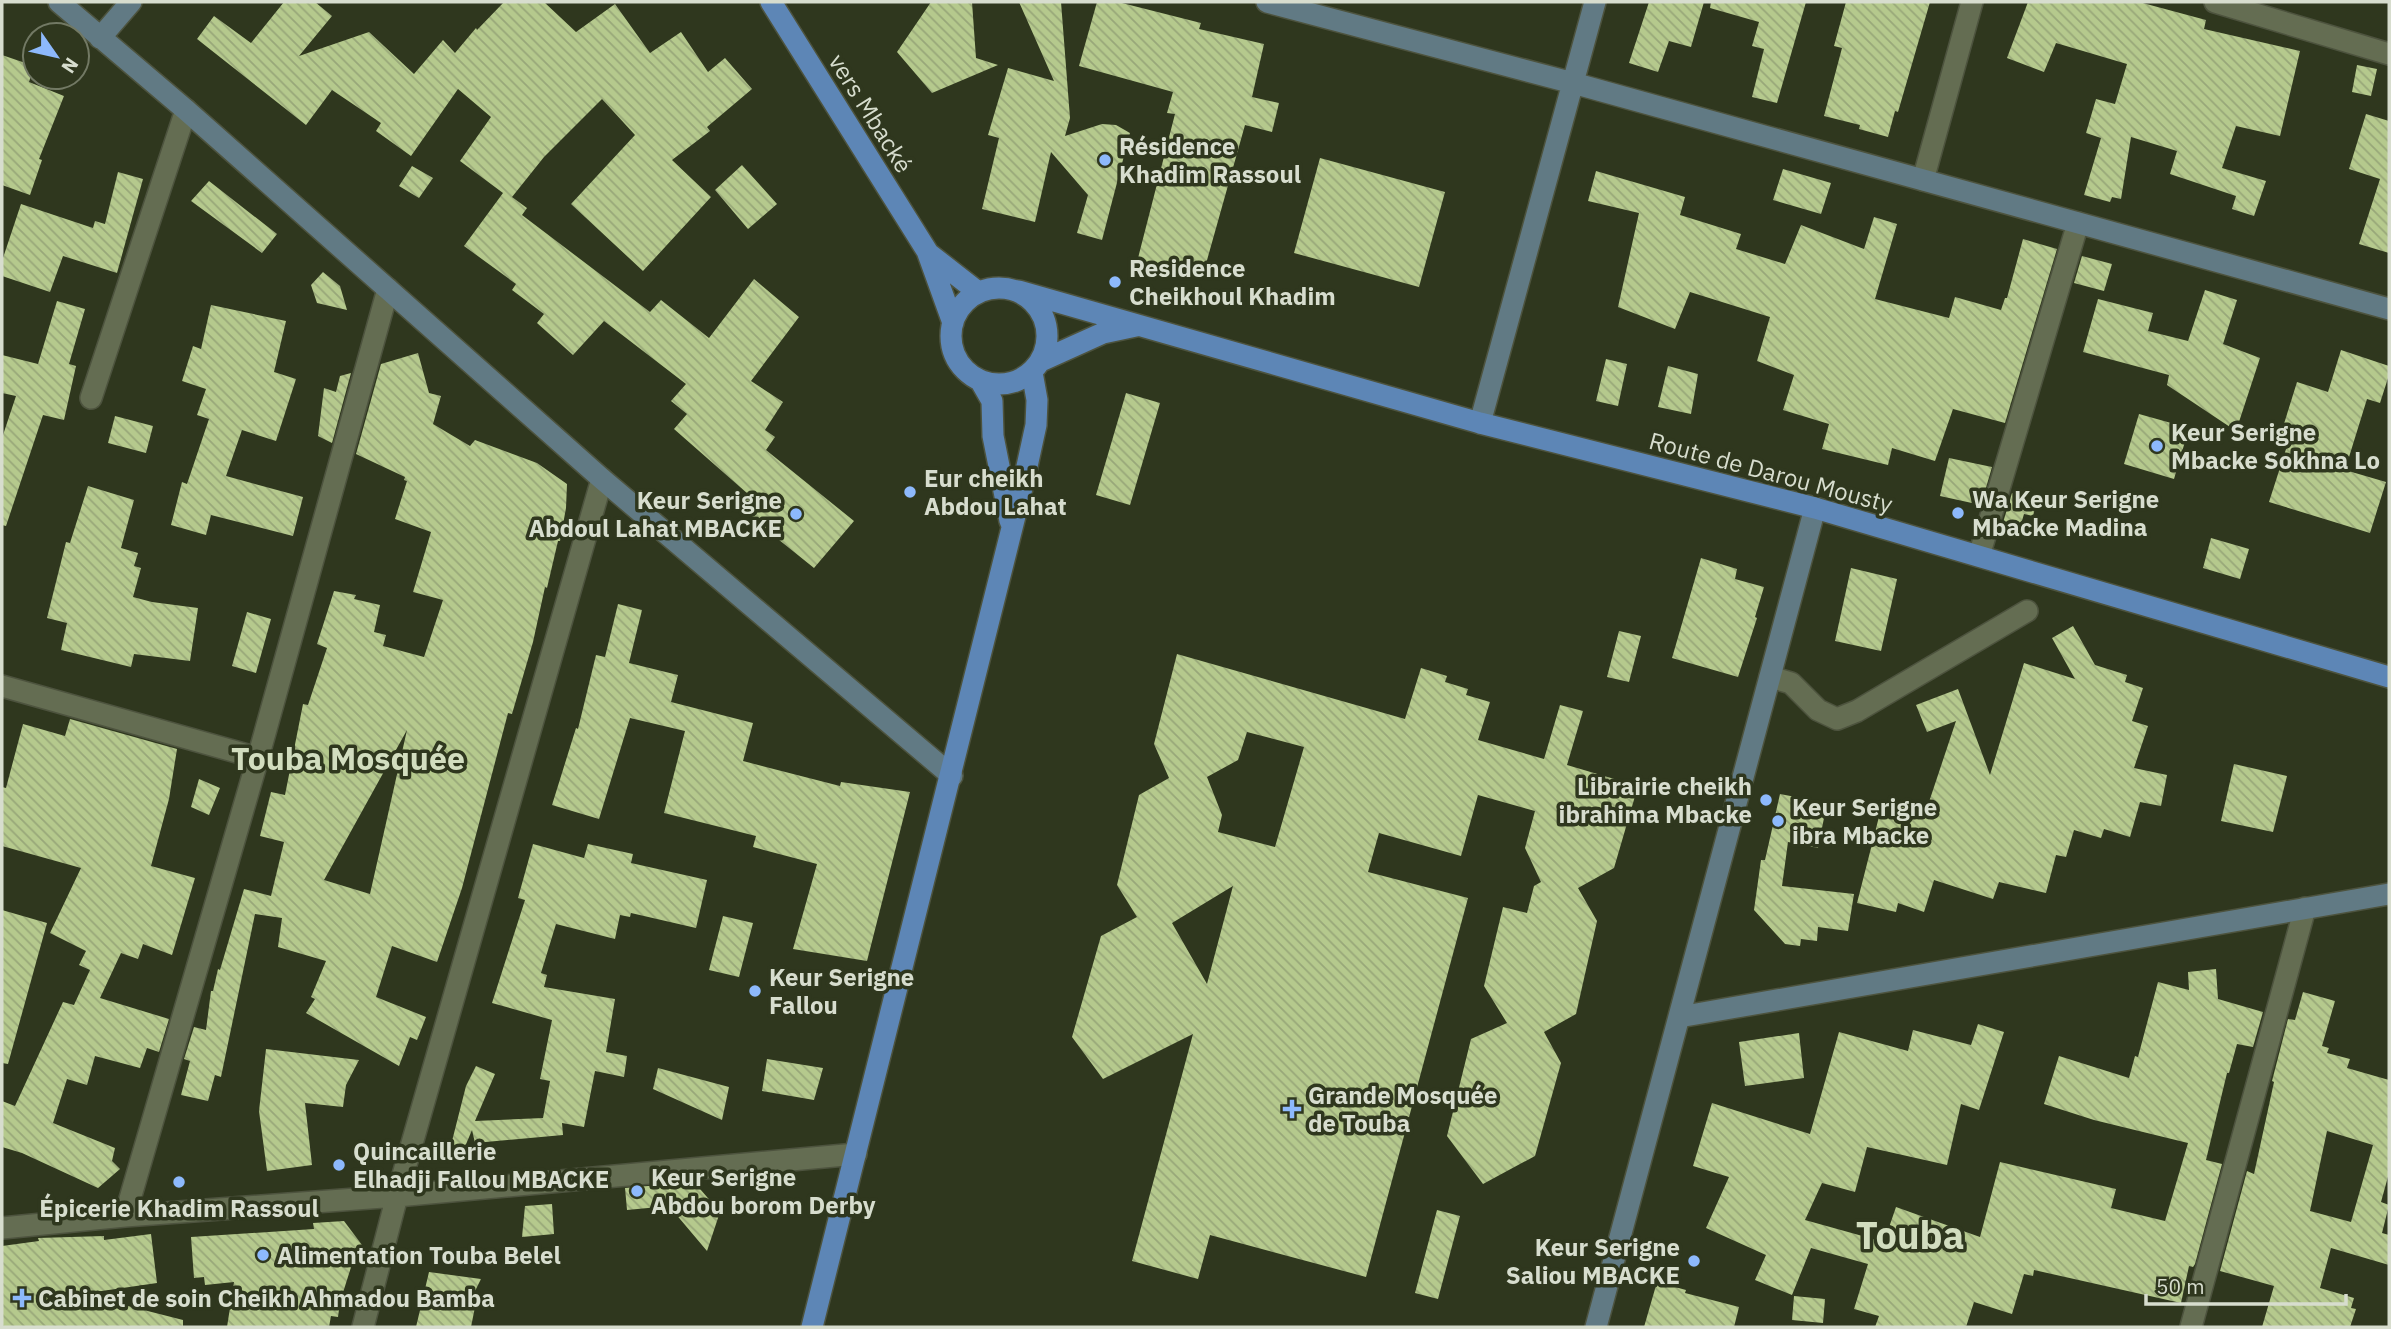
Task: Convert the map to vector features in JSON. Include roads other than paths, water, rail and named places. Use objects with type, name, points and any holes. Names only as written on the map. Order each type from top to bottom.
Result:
[{"type":"main road","name":"vers Mbacké","points":[[771,2],[927,251],[953,323]]},
{"type":"main road","name":"vers Mbacké","points":[[927,251],[978,292]]},
{"type":"main road","points":[[812,1327],[952,776],[1036,425],[1036,366],[1046,348],[1048,335],[1040,308],[1019,291],[992,288],[978,292],[967,300],[958,310],[953,323],[951,338],[959,363],[980,380],[993,384],[1007,384],[1020,379],[1036,366],[1103,333],[1138,326]]},
{"type":"main road","name":"Route de Darou Mousty","points":[[1019,291],[1480,423],[1815,508],[2389,677]]},
{"type":"main road","points":[[980,380],[992,401],[993,436],[1011,525]]},
{"type":"street","points":[[59,2],[186,110],[602,480],[952,776]]},
{"type":"street","points":[[100,38],[131,2]]},
{"type":"street","points":[[1267,2],[1573,83],[2389,309]]},
{"type":"street","points":[[1480,423],[1595,2]]},
{"type":"street","points":[[1923,180],[1972,2]]},
{"type":"street","points":[[2215,2],[2389,54]]},
{"type":"street","points":[[91,398],[186,110]]},
{"type":"street","points":[[1979,556],[2078,223]]},
{"type":"street","points":[[125,1216],[258,758],[388,289]]},
{"type":"street","points":[[363,1327],[397,1196],[602,480]]},
{"type":"street","points":[[1596,1327],[1815,508]]},
{"type":"street","points":[[1770,677],[1791,683],[1818,710],[1838,719],[1857,711],[2027,611]]},
{"type":"street","points":[[2,685],[258,758]]},
{"type":"street","points":[[1679,1017],[2389,894]]},
{"type":"street","points":[[2191,1327],[2305,908]]},
{"type":"street","points":[[2,1228],[397,1196],[856,1154]]},
{"type":"place","name":"Résidence Khadim Rassoul","points":[[1105,160]]},
{"type":"place","name":"Residence Cheikhoul Khadim","points":[[1115,282]]},
{"type":"place","name":"Keur Serigne Mbacke Sokhna Lo","points":[[2157,446]]},
{"type":"place","name":"Eur cheikh Abdou Lahat","points":[[910,492]]},
{"type":"place","name":"Wa Keur Serigne Mbacke Madina","points":[[1958,513]]},
{"type":"place","name":"Keur Serigne Abdoul Lahat MBACKE","points":[[796,514]]},
{"type":"place","name":"Librairie cheikh ibrahima Mbacke","points":[[1766,800]]},
{"type":"place","name":"Keur Serigne ibra Mbacke","points":[[1778,821]]},
{"type":"place","name":"Keur Serigne Fallou","points":[[755,991]]},
{"type":"place","name":"Grande Mosquée de Touba","points":[[1292,1109]]},
{"type":"place","name":"Quincaillerie Elhadji Fallou MBACKE","points":[[339,1165]]},
{"type":"place","name":"Épicerie Khadim Rassoul","points":[[179,1182]]},
{"type":"place","name":"Keur Serigne Abdou borom Derby","points":[[637,1191]]},
{"type":"place","name":"Alimentation Touba Belel","points":[[263,1255]]},
{"type":"place","name":"Keur Serigne Saliou MBACKE","points":[[1694,1261]]},
{"type":"place","name":"Cabinet de soin Cheikh Ahmadou Bamba","points":[[22,1298]]},
{"type":"district","name":"Touba Mosquée","points":[[348,758]]},
{"type":"district","name":"Touba","points":[[1910,1234]]}]
